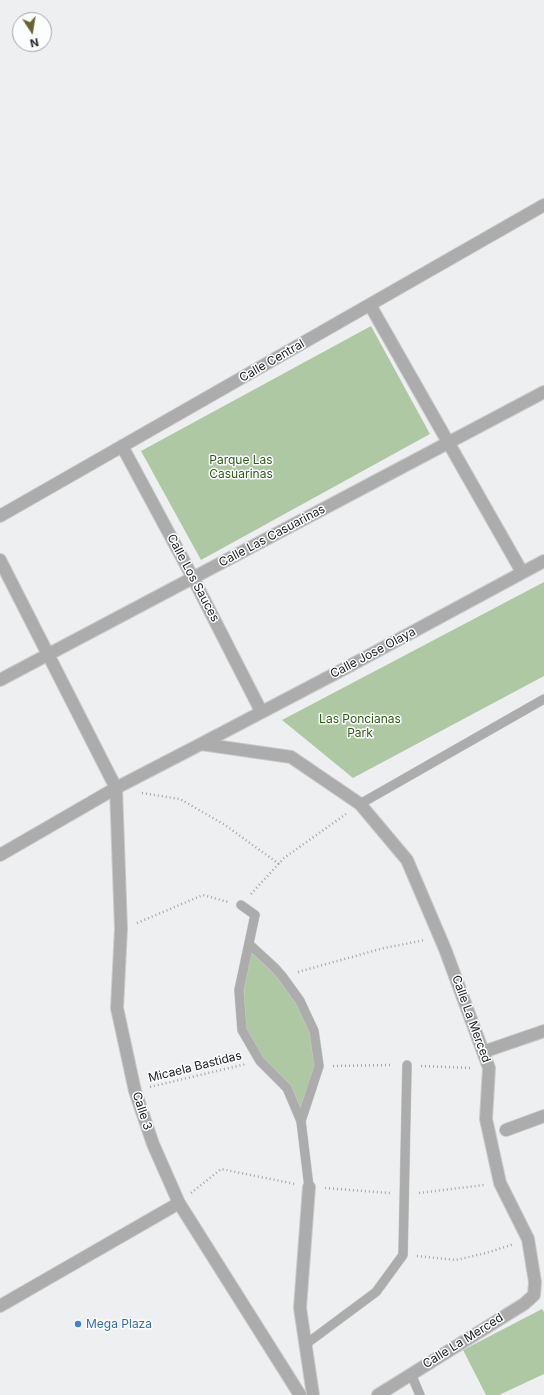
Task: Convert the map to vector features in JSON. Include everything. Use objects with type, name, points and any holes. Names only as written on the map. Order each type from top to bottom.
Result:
[{"type":"street","name":"Calle Central","points":[[0,516],[544,205]]},
{"type":"street","points":[[370,305],[522,572]]},
{"type":"street","name":"Calle Las Casuarinas","points":[[0,680],[544,392]]},
{"type":"street","name":"Calle Los Sauces","points":[[122,446],[193,578],[261,711]]},
{"type":"street","points":[[0,560],[116,788]]},
{"type":"street","name":"Calle Jose Olaya","points":[[0,855],[116,788],[342,670],[544,561]]},
{"type":"street","name":"Calle La Merced","points":[[201,744],[291,757],[360,804],[407,860],[440,937],[489,1068],[486,1119],[500,1183],[528,1239],[535,1282],[534,1295],[524,1304],[378,1395]]},
{"type":"street","name":"Calle 3","points":[[116,788],[121,929],[117,1008],[135,1091],[153,1144],[179,1203],[300,1395]]},
{"type":"street","points":[[483,1052],[544,1030]]},
{"type":"street","points":[[506,1130],[544,1116]]},
{"type":"street","points":[[309,1187],[300,1308],[314,1395]]},
{"type":"street","points":[[0,1306],[179,1203]]},
{"type":"lane","points":[[360,804],[544,699]]},
{"type":"lane","points":[[241,905],[255,915],[250,945],[239,990],[242,1030],[260,1061],[287,1088],[301,1121],[309,1187]]},
{"type":"lane","points":[[250,945],[282,976],[300,1001],[314,1031],[318,1066],[301,1121]]},
{"type":"lane","points":[[306,1344],[376,1292],[403,1255],[407,1065]]},
{"type":"lane","points":[[411,1374],[420,1395]]},
{"type":"path","points":[[116,788],[180,799],[225,825],[279,864]]},
{"type":"path","points":[[121,929],[203,896],[241,905],[284,858],[360,804]]},
{"type":"path","points":[[282,976],[384,948],[440,937]]},
{"type":"path","name":"Micaela Bastidas","points":[[135,1091],[260,1061]]},
{"type":"path","points":[[179,1203],[221,1170],[309,1187]]},
{"type":"path","points":[[403,1255],[456,1260],[486,1253],[528,1239]]},
{"type":"green space","name":"Parque Las Casuarinas","points":[[371,326],[430,434],[201,560],[141,451]]},
{"type":"green space","name":"Las Poncianas Park","points":[[544,582],[544,676],[353,778],[282,720]]},
{"type":"green space","points":[[250,945],[275,968],[314,1031],[319,1066],[301,1121],[287,1088],[260,1061],[242,1030],[239,990]]},
{"type":"green space","points":[[542,1309],[544,1312],[544,1374],[499,1395],[486,1395],[463,1350]]},
{"type":"place","name":"Mega Plaza","points":[[78,1324]]}]
